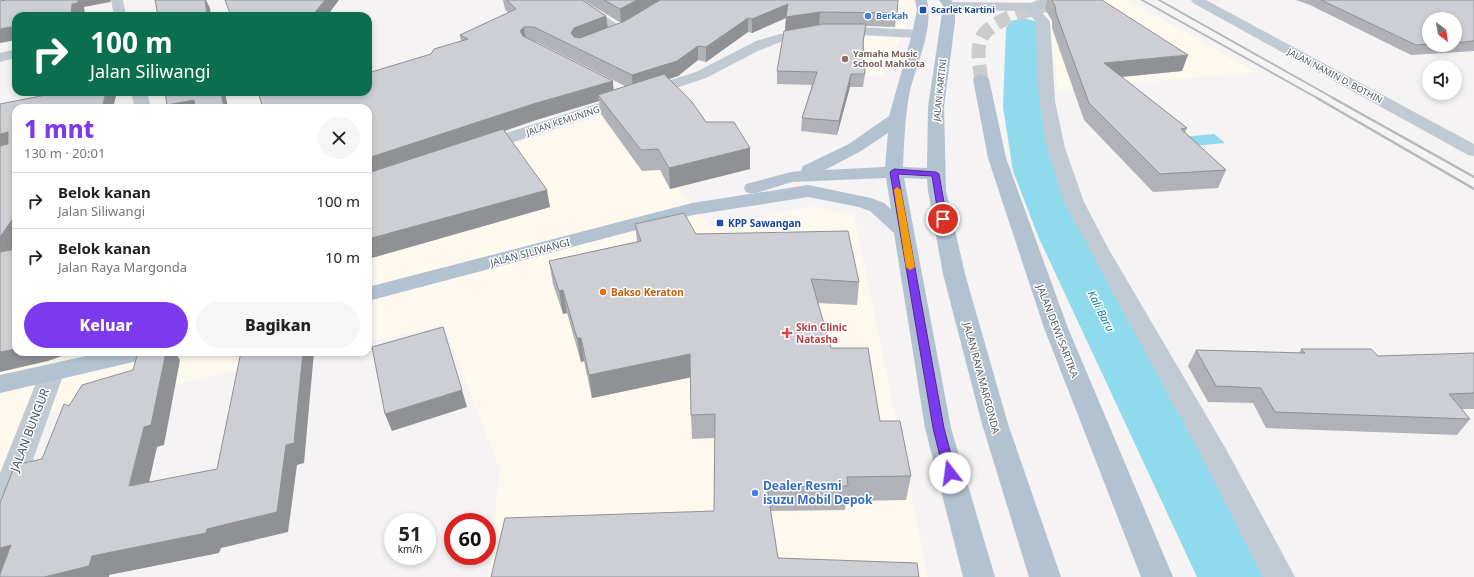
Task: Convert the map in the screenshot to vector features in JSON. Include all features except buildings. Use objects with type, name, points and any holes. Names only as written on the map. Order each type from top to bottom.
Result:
[{"type":"main road","points":[[921,0],[923,10],[919,34],[902,94],[897,118],[894,172],[938,428],[979,577]]},
{"type":"main road","name":"JALAN KARTINI","points":[[936,174],[936,107],[947,3]]},
{"type":"main road","name":"JALAN DEWI SARTIKA","points":[[981,79],[997,158],[1056,328],[1157,577]]},
{"type":"main road","points":[[791,177],[836,159],[861,146],[897,118]]},
{"type":"main road","name":"JALAN SILIWANGI","points":[[692,209],[727,195],[791,177],[894,172],[936,174]]},
{"type":"main road","name":"JALAN RAYA MARGONDA","points":[[936,174],[937,191],[954,274],[994,424],[1045,577]]},
{"type":"main road","name":"JALAN SILIWANGI","points":[[372,293],[692,209],[808,191],[864,202],[877,207],[903,230]]},
{"type":"main road","points":[[0,384],[52,373],[114,356]]},
{"type":"street","points":[[117,0],[119,12]]},
{"type":"street","points":[[571,0],[626,28],[607,37]]},
{"type":"street","points":[[947,3],[1029,7],[1058,0]]},
{"type":"street","name":"JALAN NAMIN D. BOTHIN","points":[[1197,0],[1474,151]]},
{"type":"street","points":[[1029,7],[1043,21],[1047,101],[1056,148],[1074,202],[1098,248],[1216,457],[1279,577]]},
{"type":"street","name":"JALAN KEMUNING","points":[[470,150],[712,71],[761,44],[785,37],[828,30],[919,34]]},
{"type":"street","points":[[0,49],[12,47]]},
{"type":"street","points":[[0,58],[12,54]]},
{"type":"street","points":[[611,88],[632,98]]},
{"type":"street","name":"JALAN BUNGUR","points":[[0,510],[52,373]]},
{"type":"shaded area","points":[[835,0],[915,0],[917,3],[882,77],[802,70]]},
{"type":"shaded area","points":[[977,0],[1128,0],[1255,72],[1058,90],[1049,18],[1029,1]]},
{"type":"shaded area","points":[[617,110],[709,226],[813,206],[854,215],[928,577],[488,577],[489,565],[496,565],[495,513],[500,469],[444,325],[372,341],[372,191]]},
{"type":"shaded area","points":[[0,270],[12,332],[12,356],[303,356],[38,415],[0,510]]},
{"type":"water","points":[[1214,134],[1225,143],[1193,146],[1182,137]]},
{"type":"waterway","name":"Kali Baru","points":[[1023,28],[1023,107],[1036,171],[1063,236],[1237,577]]},
{"type":"tunnel","points":[[981,79],[979,49],[981,39],[986,31],[995,24],[1020,13],[1068,0]]},
{"type":"railway","points":[[1142,0],[1319,99]]},
{"type":"railway","points":[[1159,0],[1335,99]]},
{"type":"railway","points":[[1317,98],[1474,189]]},
{"type":"railway","points":[[1333,98],[1474,177]]},
{"type":"slow traffic","points":[[897,190],[910,267]]},
{"type":"place","name":"Scarlet Kartini","points":[[923,10]]},
{"type":"place","name":"Berkah","points":[[868,16]]},
{"type":"place","name":"Yamaha Music School Mahkota","points":[[845,59]]},
{"type":"place","name":"KPP Sawangan","points":[[720,223]]},
{"type":"place","name":"Bakso Keraton","points":[[603,292]]},
{"type":"place","name":"Skin Clinic Natasha","points":[[787,333]]},
{"type":"place","name":"Dealer Resmi isuzu Mobil Depok","points":[[755,493]]},
{"type":"route","points":[[943,219],[937,191],[936,174],[894,172],[938,428],[950,473]]}]
